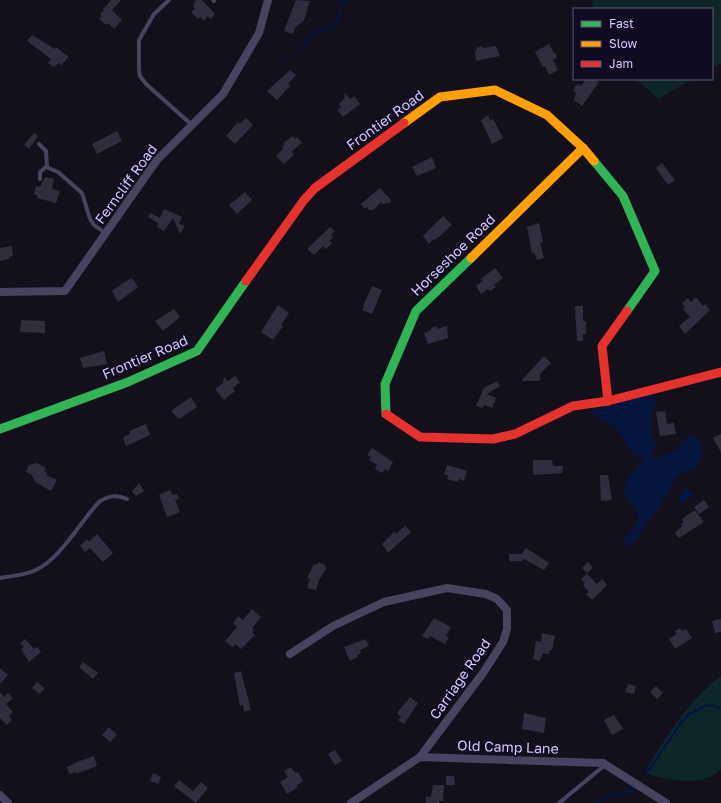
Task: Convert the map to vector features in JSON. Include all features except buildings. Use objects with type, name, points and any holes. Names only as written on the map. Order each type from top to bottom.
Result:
[{"type":"street","name":"Ferncliff Road","points":[[0,292],[65,291],[156,160],[223,94],[259,33],[268,0]]},
{"type":"street","name":"Frontier Road","points":[[0,429],[78,398],[128,382],[197,351],[304,200],[315,188],[440,97],[495,90],[547,115],[583,148],[623,196],[655,272],[602,346],[608,401]]},
{"type":"street","name":"Horseshoe Road","points":[[583,148],[416,311],[385,384],[386,414],[420,437],[493,439],[515,434],[573,406],[608,401],[721,372]]},
{"type":"street","name":"Carriage Road","points":[[290,654],[334,626],[384,602],[447,588],[486,594],[497,599],[507,610],[507,629],[503,642],[483,673],[420,757]]},
{"type":"street","name":"Old Camp Lane","points":[[420,757],[606,764]]},
{"type":"street","points":[[351,803],[420,757]]},
{"type":"street","points":[[606,764],[666,803]]},
{"type":"street","points":[[0,795],[8,803]]},
{"type":"lane","points":[[169,0],[154,14],[139,40],[140,76],[146,84],[192,125]]},
{"type":"lane","points":[[39,144],[46,151],[47,166]]},
{"type":"lane","points":[[47,166],[58,172],[82,194],[90,219],[94,225],[106,233]]},
{"type":"lane","points":[[40,179],[40,172],[47,166]]},
{"type":"lane","points":[[0,578],[35,571],[40,568],[60,550],[99,502],[106,497],[112,496],[127,498]]},
{"type":"lane","points":[[559,803],[606,764]]},
{"type":"green space","points":[[593,0],[721,0],[721,63],[713,67],[713,8],[595,8],[592,6]]},
{"type":"green space","points":[[637,80],[691,80],[658,99]]},
{"type":"green space","points":[[721,676],[721,769],[714,775],[696,780],[675,780],[646,774],[647,768],[663,743],[689,707]]},
{"type":"water","points":[[655,393],[656,402],[651,415],[651,438],[657,442],[657,446],[651,452],[651,457],[655,459],[676,450],[685,439],[693,435],[700,440],[703,456],[694,469],[683,472],[677,476],[667,495],[660,502],[661,508],[651,517],[635,541],[623,546],[623,539],[635,527],[638,519],[638,514],[626,496],[625,486],[629,477],[646,456],[639,458],[628,448],[624,439],[613,425],[594,415],[590,411]]},
{"type":"water","points":[[686,488],[694,494],[692,497],[689,496],[683,504],[678,500]]},
{"type":"waterway","points":[[303,50],[311,35],[335,25],[339,17],[341,2],[348,0]]},
{"type":"waterway","points":[[647,773],[680,724],[689,714],[707,705],[721,708]]},
{"type":"waterway","points":[[596,803],[611,794],[621,795],[629,792],[635,787]]},
{"type":"traffic: fast","points":[[594,161],[623,196],[655,271],[627,311]]},
{"type":"traffic: fast","points":[[386,414],[385,384],[416,311],[471,258]]},
{"type":"traffic: fast","points":[[0,429],[128,382],[197,351],[246,281]]},
{"type":"traffic: slow","points":[[404,123],[440,97],[495,90],[547,115],[583,148],[594,161]]},
{"type":"traffic: slow","points":[[471,258],[583,148]]},
{"type":"traffic: jam","points":[[246,281],[304,200],[315,188],[404,123]]},
{"type":"traffic: jam","points":[[608,401],[602,346],[627,311]]},
{"type":"traffic: jam","points":[[386,414],[420,437],[493,439],[515,434],[573,406],[608,401],[721,372]]}]
